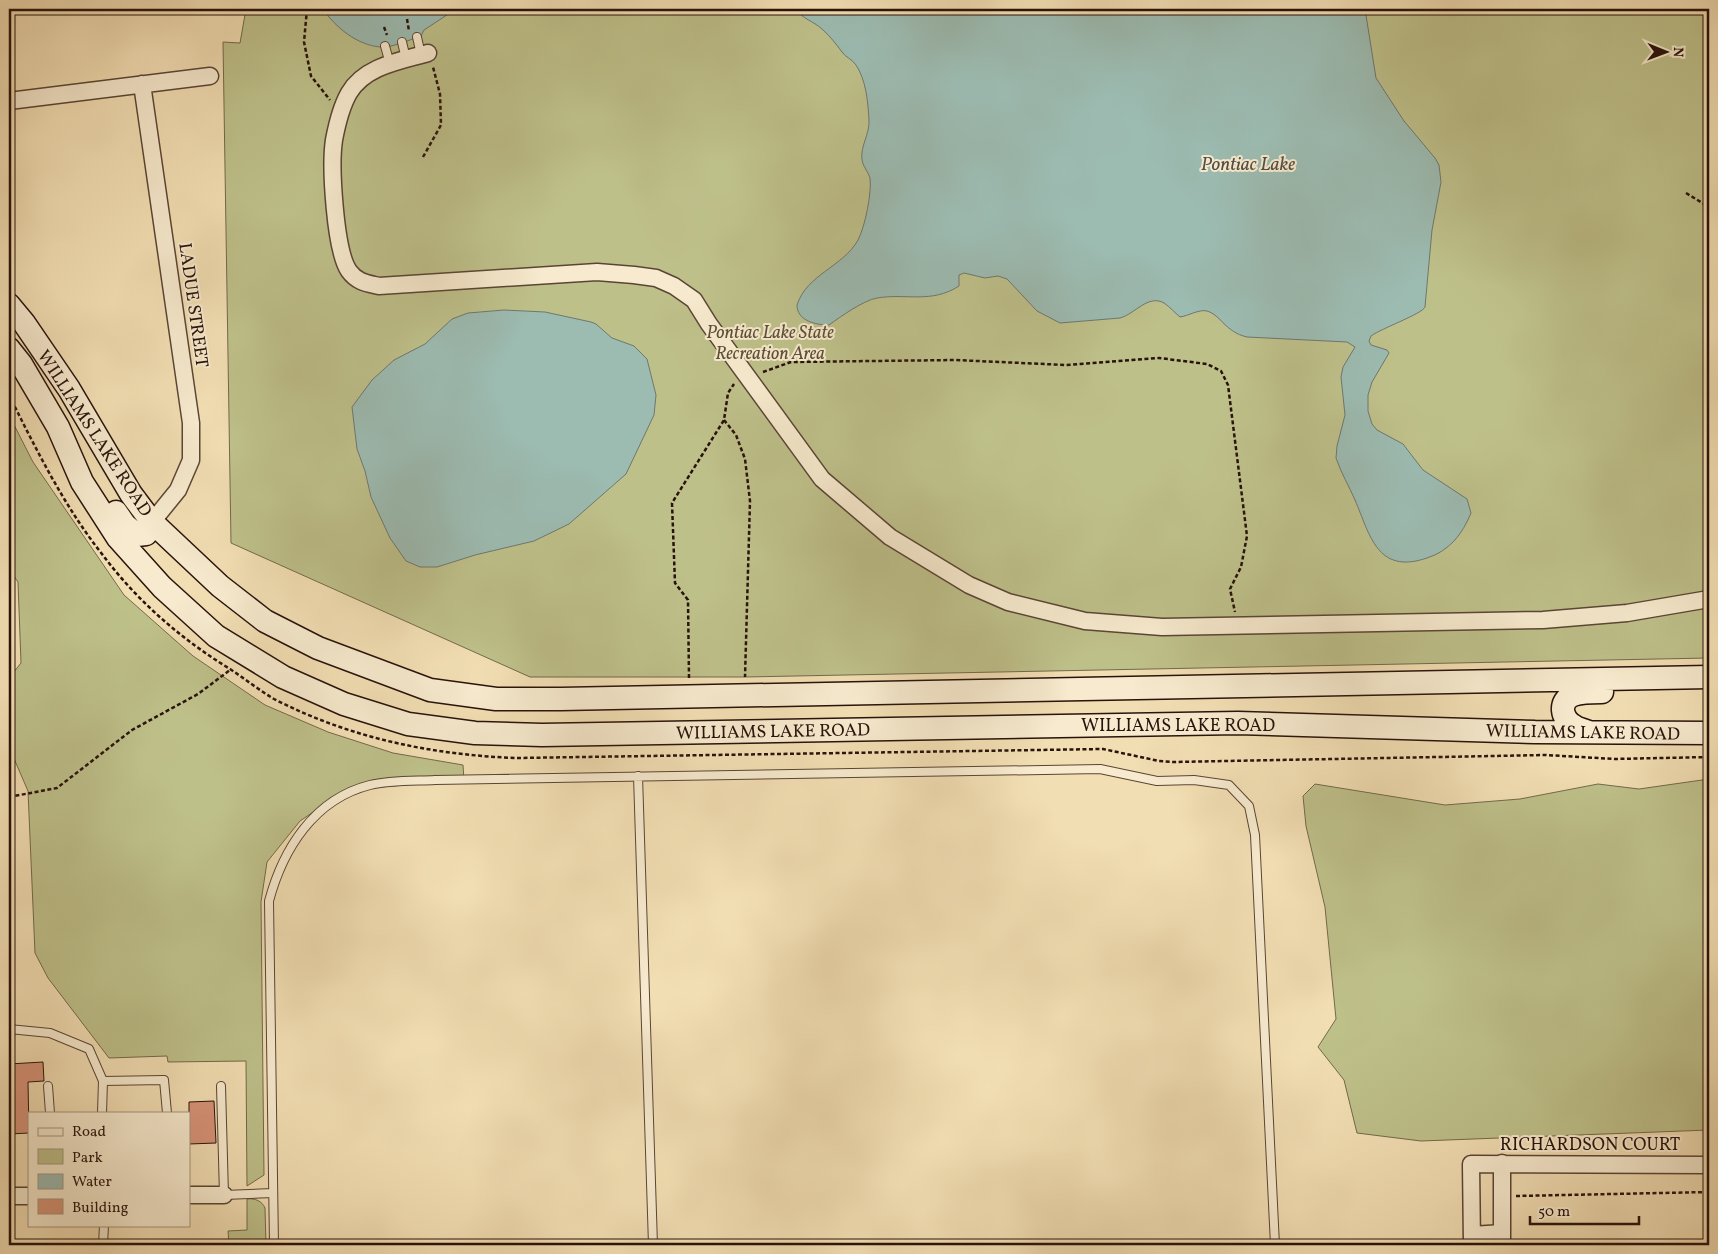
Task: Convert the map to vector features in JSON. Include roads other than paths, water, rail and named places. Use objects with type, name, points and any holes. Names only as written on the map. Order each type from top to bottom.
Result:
[{"type":"main road","name":"WILLIAMS LAKE ROAD","points":[[9,305],[24,323],[69,389],[131,494],[152,522],[220,586],[265,621],[309,644],[375,671],[430,690],[496,699],[1709,677]]},
{"type":"main road","points":[[15,356],[28,355],[41,364],[73,418],[109,458]]},
{"type":"main road","name":"WILLIAMS LAKE ROAD","points":[[15,356],[58,427],[82,482],[118,538],[162,587],[216,636],[283,677],[344,704],[408,724],[475,733],[542,735],[1238,723],[1592,733],[1709,733]]},
{"type":"main road","points":[[58,427],[85,459],[124,526],[133,533],[142,535],[146,534],[152,522]]},
{"type":"main road","points":[[1592,733],[1572,726],[1564,717],[1562,708],[1566,699],[1574,694],[1709,690]]},
{"type":"street","points":[[419,56],[390,64],[365,75],[349,92],[340,113],[334,142],[338,237],[341,256],[349,272],[359,282],[378,286],[597,272],[656,278],[674,286],[694,300],[822,478],[890,537],[969,585],[1008,602],[1086,620],[1162,627],[1543,620],[1627,613],[1709,599]]},
{"type":"street","points":[[9,101],[210,76]]},
{"type":"street","name":"LADUE STREET","points":[[142,84],[191,423],[191,460],[178,490],[152,522]]},
{"type":"street","points":[[1472,1240],[1502,1239],[1502,1163]]},
{"type":"street","name":"RICHARDSON COURT","points":[[1472,1240],[1471,1164],[1709,1165]]},
{"type":"street","points":[[190,1195],[224,1194]]},
{"type":"street","points":[[9,1196],[28,1196]]},
{"type":"lane","points":[[417,37],[419,56]]},
{"type":"lane","points":[[402,42],[419,56]]},
{"type":"lane","points":[[385,46],[390,64]]},
{"type":"lane","points":[[274,1245],[269,901],[279,870],[301,830],[312,818],[336,800],[370,785],[435,780],[1100,769],[1157,781],[1194,780],[1230,785],[1249,806],[1255,835],[1275,1245]]},
{"type":"lane","points":[[638,776],[653,1245]]},
{"type":"lane","points":[[9,1029],[50,1033],[89,1049],[103,1081],[102,1112]]},
{"type":"lane","points":[[103,1081],[164,1080],[167,1112]]},
{"type":"lane","points":[[48,1086],[50,1112]]},
{"type":"lane","points":[[221,1086],[224,1194],[273,1193]]},
{"type":"lane","points":[[103,1245],[104,1226]]},
{"type":"water","points":[[323,9],[456,9],[424,30],[421,36],[395,45],[380,47],[363,43],[347,34]]},
{"type":"water","name":"Pontiac Lake","points":[[795,9],[1365,9],[1376,78],[1404,121],[1435,158],[1439,165],[1441,182],[1432,230],[1425,307],[1417,313],[1371,336],[1369,341],[1371,345],[1387,350],[1389,353],[1372,382],[1368,395],[1368,411],[1372,424],[1377,430],[1403,444],[1423,470],[1467,499],[1471,513],[1459,535],[1435,555],[1410,562],[1397,561],[1386,556],[1371,538],[1336,458],[1345,415],[1341,377],[1343,367],[1355,347],[1347,342],[1247,337],[1228,328],[1212,313],[1201,311],[1180,317],[1164,303],[1158,301],[1147,303],[1120,318],[1060,323],[1037,311],[1007,279],[998,276],[985,278],[964,273],[959,275],[959,286],[949,291],[938,295],[872,299],[852,309],[829,325],[813,323],[800,315],[797,305],[802,294],[817,278],[844,257],[858,240],[869,200],[870,178],[862,155],[869,120],[864,84],[859,71],[853,61],[843,54],[833,40],[819,26]]},
{"type":"water","points":[[504,310],[545,312],[591,322],[612,338],[634,346],[647,359],[656,395],[654,415],[626,474],[569,524],[534,541],[475,555],[437,567],[420,567],[406,561],[390,538],[371,497],[365,471],[357,449],[352,407],[372,380],[394,360],[425,344],[452,319],[468,313]]},
{"type":"park label","name":"Pontiac Lake State Recreation Area","points":[[770,342]]}]
